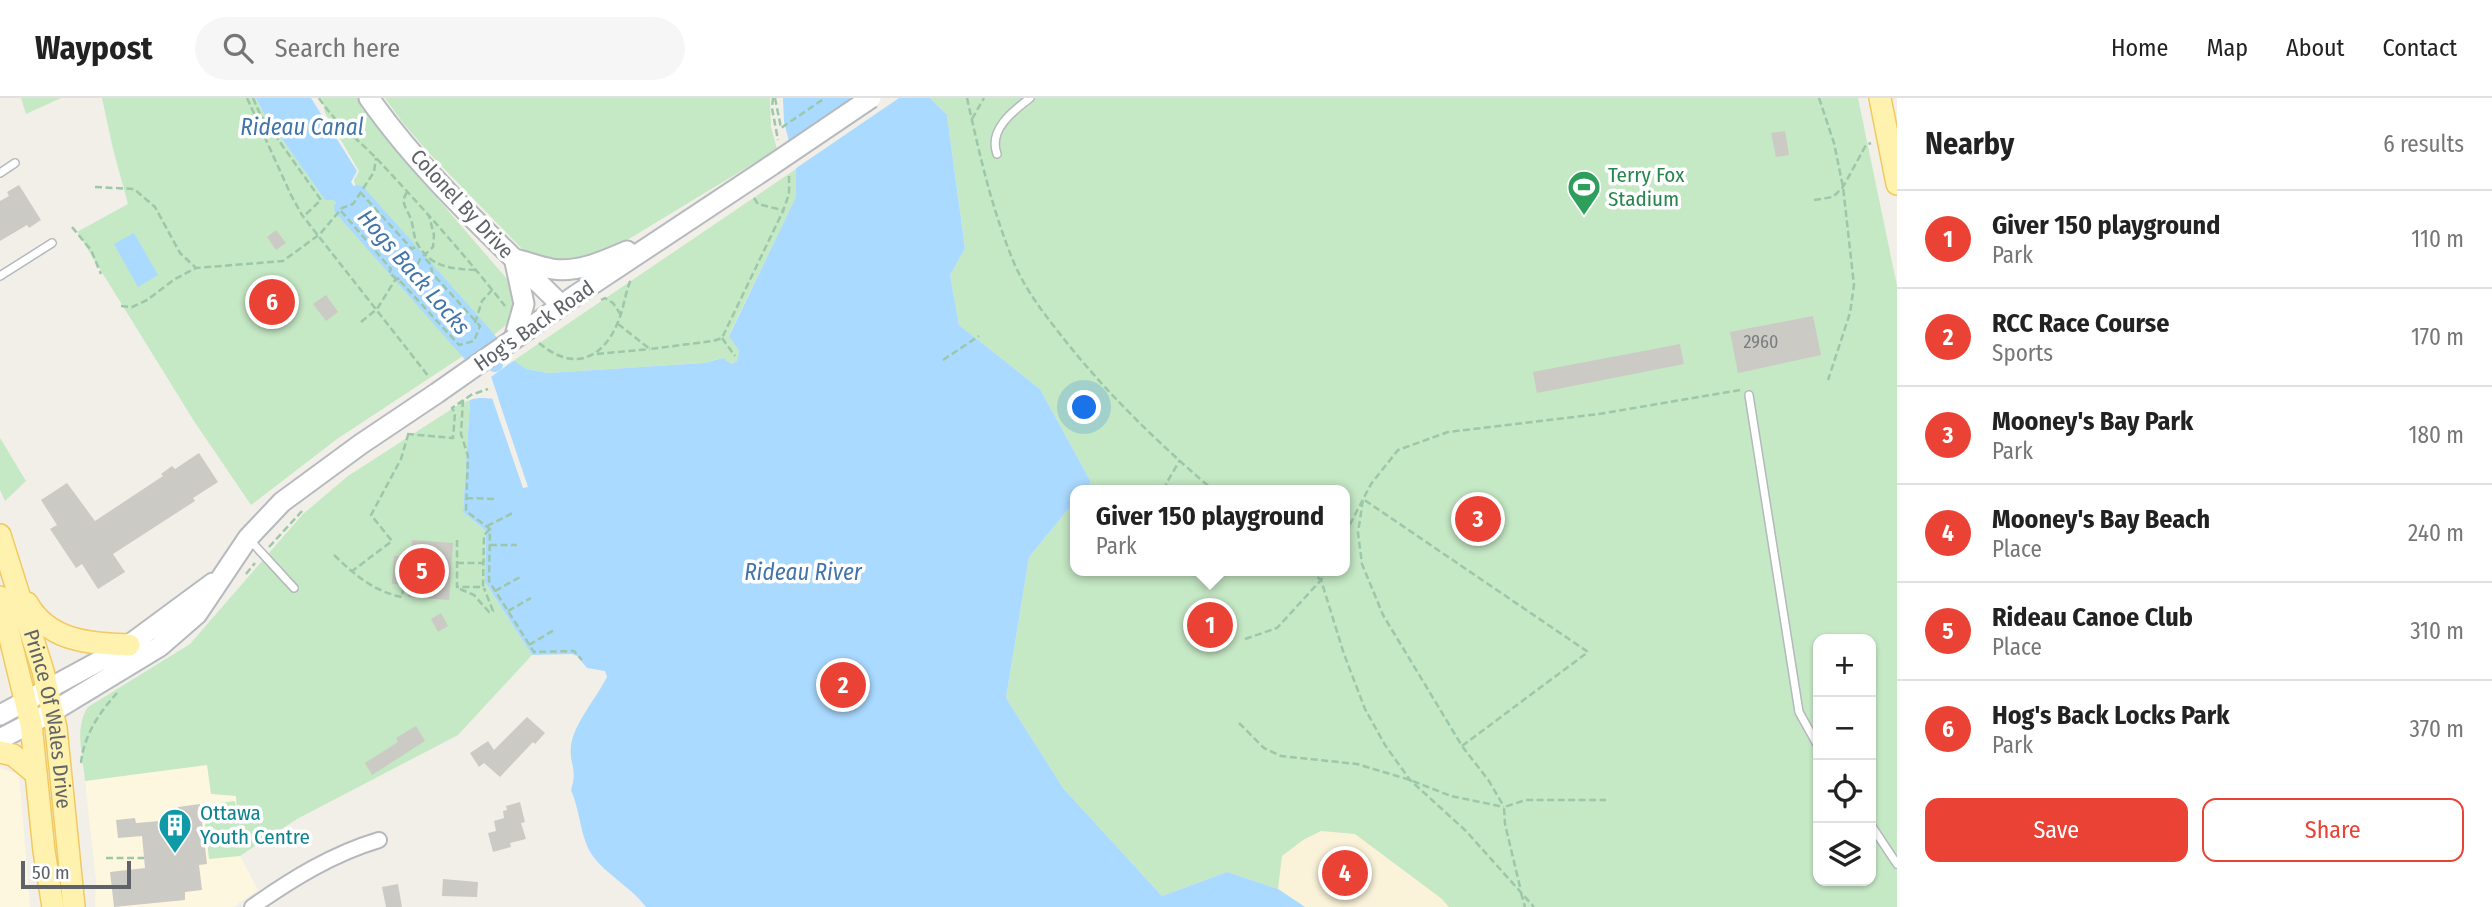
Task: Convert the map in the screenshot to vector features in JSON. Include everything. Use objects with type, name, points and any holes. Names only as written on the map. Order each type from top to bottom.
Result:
[{"type":"main road","name":"Colonel By Drive","points":[[369,98],[385,121],[431,173],[561,305]]},
{"type":"main road","name":"Hog's Back Road","points":[[50,701],[159,647],[197,614],[248,538],[282,502],[434,386],[514,339],[678,227],[781,170],[871,98]]},
{"type":"main road","points":[[1880,98],[1892,135],[1897,184]]},
{"type":"main road","points":[[514,339],[522,315],[524,296],[514,259],[552,269],[570,270],[601,262],[678,227]]},
{"type":"main road","name":"Prince Of Wales Drive","points":[[0,535],[31,724],[53,907]]},
{"type":"main road","name":"Hog's Back Road","points":[[50,701],[219,579]]},
{"type":"main road","points":[[10,594],[60,635],[78,641],[129,645]]},
{"type":"main road","name":"Prince Of Wales Drive","points":[[10,594],[50,701],[59,752],[74,907]]},
{"type":"main road","points":[[0,715],[26,702],[50,701]]},
{"type":"main road","points":[[0,739],[31,724],[50,701]]},
{"type":"main road","points":[[0,752],[13,755],[36,774]]},
{"type":"street","points":[[252,907],[294,877],[350,849],[379,840]]},
{"type":"lane","points":[[997,154],[994,143],[996,132],[1002,123],[1030,98]]},
{"type":"lane","points":[[0,173],[15,163]]},
{"type":"lane","points":[[0,276],[52,243]]},
{"type":"lane","points":[[1749,395],[1799,712],[1813,737]]},
{"type":"lane","points":[[248,538],[294,588]]},
{"type":"lane","points":[[1876,832],[1897,863]]},
{"type":"path","points":[[247,98],[291,195],[304,216],[434,386]]},
{"type":"path","points":[[253,98],[260,114],[321,200],[304,216]]},
{"type":"path","points":[[319,98],[332,118],[376,158],[429,216],[477,270],[506,308]]},
{"type":"path","points":[[774,98],[781,128],[825,98]]},
{"type":"path","points":[[774,98],[772,108],[779,143]]},
{"type":"path","points":[[967,98],[984,173],[1012,259],[1036,304],[1086,367],[1208,485]]},
{"type":"path","points":[[972,121],[984,98]]},
{"type":"path","points":[[1819,98],[1834,143],[1843,187],[1854,285],[1850,313],[1828,380]]},
{"type":"path","points":[[1814,200],[1833,197],[1843,187],[1866,145],[1892,135]]},
{"type":"path","points":[[121,306],[132,307],[147,300],[175,279],[196,268],[283,261],[320,234],[340,210],[353,204],[374,172],[376,158]]},
{"type":"path","points":[[539,344],[551,354],[582,358],[722,338],[789,194],[781,170]]},
{"type":"path","points":[[95,187],[134,189],[155,207],[180,253],[196,268]]},
{"type":"path","points":[[360,192],[412,249],[418,245]]},
{"type":"path","points":[[340,210],[391,269],[389,273],[459,345],[474,341],[480,326],[432,274],[431,265],[418,245],[411,219],[403,205],[407,192]]},
{"type":"path","points":[[751,196],[758,204],[783,211]]},
{"type":"path","points":[[361,322],[376,309],[396,280],[414,274],[434,243],[429,216]]},
{"type":"path","points":[[72,227],[91,250],[101,274]]},
{"type":"path","points":[[424,257],[445,268],[477,270]]},
{"type":"path","points":[[596,354],[618,324],[633,276]]},
{"type":"path","points":[[475,323],[482,301],[492,290]]},
{"type":"path","points":[[595,303],[605,298],[613,303],[621,315]]},
{"type":"path","points":[[618,324],[650,349]]},
{"type":"path","points":[[943,360],[979,335]]},
{"type":"path","points":[[722,338],[735,356]]},
{"type":"path","points":[[352,572],[392,541],[371,515],[401,459],[408,435],[453,438],[455,413],[452,408],[488,388]]},
{"type":"path","points":[[1350,524],[1371,484],[1398,450],[1448,432],[1599,414],[1738,389],[1749,395]]},
{"type":"path","points":[[463,400],[461,434],[468,456],[466,511],[489,527]]},
{"type":"path","points":[[1166,485],[1180,460]]},
{"type":"path","points":[[466,498],[496,499]]},
{"type":"path","points":[[1363,499],[1358,533],[1362,564],[1383,615],[1462,746],[1489,781],[1504,807],[1505,824],[1525,907]]},
{"type":"path","points":[[1363,499],[1588,652],[1462,746]]},
{"type":"path","points":[[457,587],[474,596],[489,612],[493,611],[483,587],[484,535],[489,527],[513,513]]},
{"type":"path","points":[[489,527],[489,579],[529,645],[534,652],[574,651],[582,660]]},
{"type":"path","points":[[457,540],[457,587]]},
{"type":"path","points":[[490,545],[517,545]]},
{"type":"path","points":[[334,555],[360,580],[385,593],[401,597],[403,589]]},
{"type":"path","points":[[457,563],[484,563]]},
{"type":"path","points":[[495,591],[520,576]]},
{"type":"path","points":[[1316,576],[1321,580],[1344,654],[1365,709],[1385,745],[1410,779],[1466,831],[1534,907]]},
{"type":"path","points":[[1245,639],[1277,628],[1323,576]]},
{"type":"path","points":[[483,579],[489,579]]},
{"type":"path","points":[[457,587],[483,587]]},
{"type":"path","points":[[508,611],[531,598]]},
{"type":"path","points":[[529,645],[554,630]]},
{"type":"path","points":[[81,763],[84,744],[90,730],[107,704],[121,689]]},
{"type":"path","points":[[1238,723],[1264,748],[1281,756],[1337,760],[1410,779],[1451,796],[1504,807],[1536,800],[1606,800]]},
{"type":"path","points":[[106,858],[144,858]]},
{"type":"shaded area","points":[[207,764],[236,796],[240,856],[258,890],[233,907],[95,907],[96,881],[85,781]]},
{"type":"shaded area","points":[[0,768],[19,774],[30,907],[0,907]]},
{"type":"green space","points":[[21,98],[61,98],[26,114]]},
{"type":"green space","points":[[102,98],[256,98],[325,200],[333,200],[342,208],[469,352],[337,439],[251,505],[194,421],[77,232],[128,204]]},
{"type":"green space","points":[[322,98],[360,98],[405,161],[514,287],[512,317],[490,338],[355,185],[354,180],[359,171],[325,113]]},
{"type":"green space","points":[[385,98],[770,98],[771,127],[777,149],[614,248],[589,260],[547,262],[525,252],[429,153]]},
{"type":"green space","points":[[930,98],[1858,98],[1897,286],[1897,907],[1305,907],[1278,889],[1227,872],[1162,896],[1063,788],[1006,698],[1029,557],[1070,507],[1070,576],[1350,576],[1350,485],[1088,485],[1091,482],[1040,389],[959,325],[950,275],[965,247],[947,115]]},
{"type":"green space","points":[[796,169],[796,197],[729,335],[739,351],[737,361],[731,364],[722,358],[704,363],[548,373],[526,369],[513,361]]},
{"type":"green space","points":[[470,400],[463,512],[486,531],[485,582],[532,655],[458,735],[297,819],[240,856],[209,859],[203,805],[235,801],[238,829],[236,796],[211,794],[207,765],[85,781],[80,733],[88,707],[190,644],[303,514],[348,476],[458,405]]},
{"type":"green space","points":[[0,438],[26,481],[5,501],[0,490]]},
{"type":"sand","points":[[1321,831],[1355,834],[1449,907],[1305,907],[1278,889],[1282,856],[1303,840]]},
{"type":"water","name":"Rideau Canal","points":[[256,98],[311,98],[357,171],[351,182],[358,193],[342,208],[333,200],[325,200]]},
{"type":"water","name":"Rideau River","points":[[783,98],[930,98],[947,115],[965,248],[950,275],[959,325],[1040,389],[1091,482],[1088,485],[1070,485],[1070,507],[1029,557],[1006,698],[1063,788],[1162,896],[1227,872],[1278,889],[1305,907],[646,907],[593,856],[585,841],[571,790],[574,771],[571,746],[581,720],[607,677],[605,671],[587,668],[572,654],[532,655],[485,582],[486,531],[463,512],[470,400],[498,397],[491,377],[477,361],[495,348],[526,369],[548,373],[704,363],[723,358],[731,364],[737,361],[739,351],[729,336],[796,197],[796,169],[784,122]]},
{"type":"water","points":[[134,233],[158,275],[138,287],[114,244]]},
{"type":"pier","points":[[853,98],[899,98],[792,171],[786,145]]},
{"type":"pier","points":[[497,345],[516,359],[491,377],[528,487],[523,488],[488,379],[474,363]]},
{"type":"building","points":[[1785,131],[1789,155],[1776,157],[1771,133]]},
{"type":"building","points":[[19,185],[41,220],[0,241],[0,201],[9,196],[7,192]]},
{"type":"building","points":[[276,230],[286,243],[276,250],[267,237]]},
{"type":"building","points":[[326,295],[338,312],[326,321],[313,304]]},
{"type":"building","points":[[1813,316],[1821,355],[1738,373],[1730,332]]},
{"type":"building","points":[[1680,344],[1684,364],[1537,393],[1533,372]]},
{"type":"building","points":[[199,453],[218,482],[193,498],[195,501],[113,554],[125,572],[98,589],[82,564],[76,568],[50,529],[57,525],[41,500],[67,483],[95,521],[163,476],[161,474],[172,466],[175,469]]},
{"type":"building","points":[[412,540],[453,543],[449,600],[408,597],[409,585],[392,584],[394,556],[411,557]]},
{"type":"building","points":[[441,613],[448,626],[438,632],[431,619]]},
{"type":"building","points":[[527,717],[545,733],[535,744],[533,742],[500,777],[484,763],[479,767],[470,753],[488,741],[494,750]]},
{"type":"building","points":[[416,726],[425,741],[372,775],[365,763],[398,742],[396,738]]},
{"type":"building","points":[[520,802],[525,822],[521,823],[526,839],[510,843],[511,847],[493,852],[488,833],[496,831],[494,821],[504,818],[503,811],[507,810],[506,806]]},
{"type":"building","name":"Ottawa Youth Centre","points":[[200,804],[207,864],[199,865],[202,890],[185,892],[185,900],[114,907],[110,872],[145,868],[142,836],[118,838],[116,820],[135,818],[136,823],[171,820],[170,814],[178,814],[178,807]]},
{"type":"building","points":[[443,879],[478,882],[477,897],[442,896]]},
{"type":"building","points":[[398,884],[402,907],[386,907],[382,887]]},
{"type":"waterway","name":"Hogs Back Locks","points":[[339,182],[353,204],[495,364]]},
{"type":"waterway","points":[[358,193],[479,329],[495,348],[477,361],[342,208],[358,193]]},
{"type":"place","name":"Terry Fox Stadium","points":[[1584,217]]},
{"type":"place","name":"Hog's Back Locks Park","points":[[272,302]]},
{"type":"place","name":"Mooney's Bay Park","points":[[1478,519]]},
{"type":"place","name":"Rideau Canoe Club","points":[[422,571]]},
{"type":"place","name":"Giver 150 playground","points":[[1210,625]]},
{"type":"place","name":"RCC Race Course","points":[[843,685]]},
{"type":"place","name":"Ottawa Youth Centre","points":[[175,855]]},
{"type":"place","name":"Mooney's Bay Beach","points":[[1345,873]]}]
